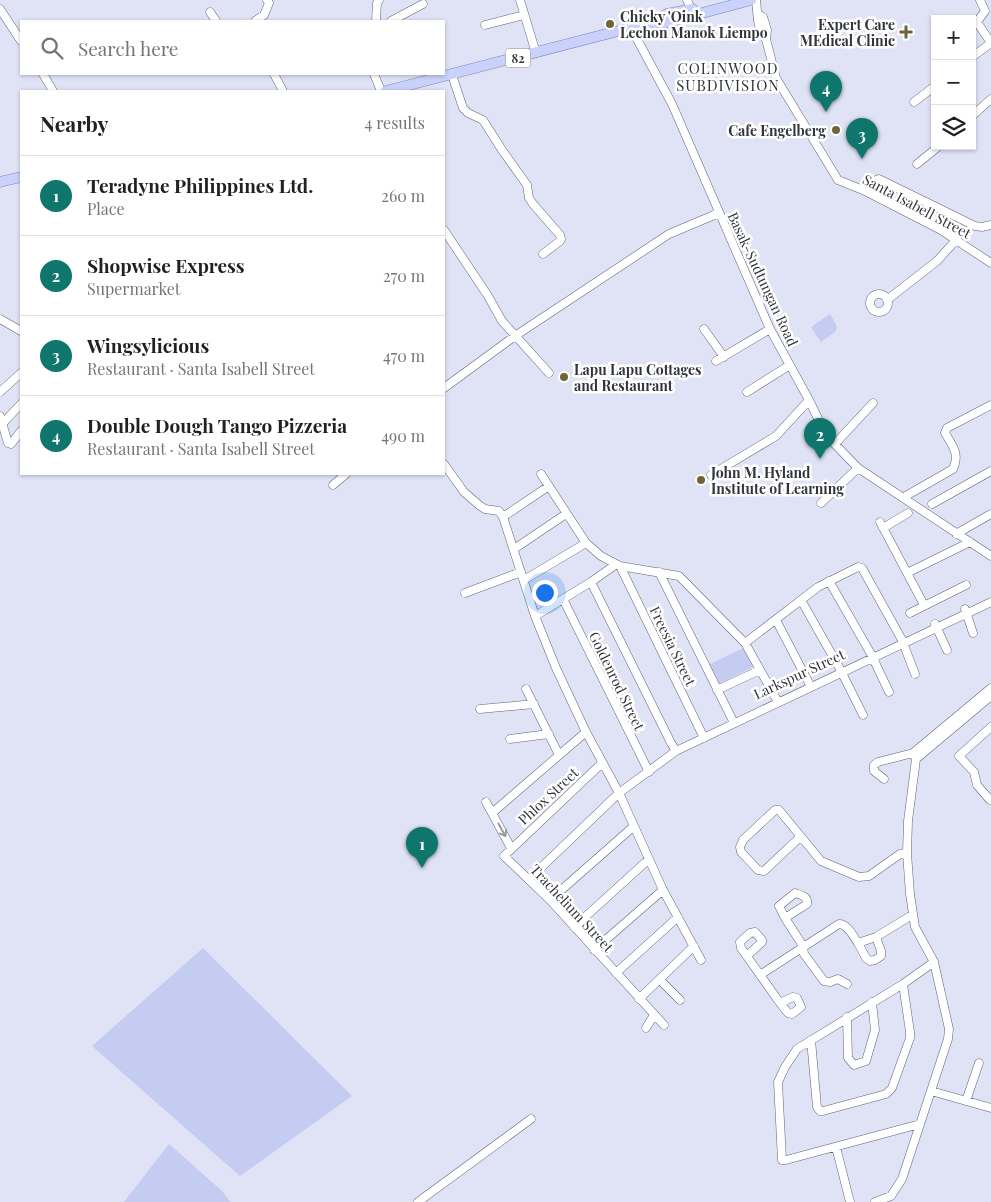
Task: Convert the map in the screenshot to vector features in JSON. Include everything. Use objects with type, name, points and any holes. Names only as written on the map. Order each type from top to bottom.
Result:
[{"type":"main road","name":"82","points":[[649,24],[689,5],[730,0]]},
{"type":"main road","name":"82","points":[[390,90],[631,28],[669,22],[751,0]]},
{"type":"main road","points":[[0,182],[20,177]]},
{"type":"street","points":[[256,20],[264,15],[269,3],[267,0]]},
{"type":"street","points":[[376,20],[377,3],[379,0]]},
{"type":"street","points":[[520,0],[536,53]]},
{"type":"street","name":"Santa Isabell Street","points":[[756,0],[758,14],[763,17],[767,30],[766,39],[776,78],[834,176],[838,180],[863,190],[957,239],[991,263]]},
{"type":"street","points":[[976,54],[991,43],[977,22],[985,11],[980,0]]},
{"type":"street","points":[[393,20],[423,4]]},
{"type":"street","points":[[0,9],[20,39]]},
{"type":"street","points":[[210,12],[215,20]]},
{"type":"street","points":[[485,25],[524,15]]},
{"type":"street","name":"Basak-Sudtungan Road","points":[[631,28],[672,104],[770,328],[826,435],[858,468],[904,496],[956,534],[991,556]]},
{"type":"street","points":[[44,75],[52,90]]},
{"type":"street","points":[[275,75],[282,90]]},
{"type":"street","points":[[374,75],[381,90]]},
{"type":"street","points":[[452,75],[463,108],[468,113],[483,120],[527,185],[529,198],[533,204],[560,235],[560,241],[543,254]]},
{"type":"street","points":[[914,102],[931,89]]},
{"type":"street","points":[[976,112],[991,99]]},
{"type":"street","points":[[917,164],[934,150]]},
{"type":"street","points":[[863,190],[879,179],[975,226],[991,225]]},
{"type":"street","points":[[445,387],[515,336],[669,234],[719,213]]},
{"type":"street","points":[[445,232],[488,296],[502,321],[549,373]]},
{"type":"street","points":[[888,300],[937,261],[957,239]]},
{"type":"street","points":[[0,319],[20,331]]},
{"type":"street","points":[[704,329],[720,359],[770,328]]},
{"type":"street","points":[[747,392],[790,365]]},
{"type":"street","points":[[0,392],[20,374]]},
{"type":"street","points":[[711,475],[776,436],[809,400]]},
{"type":"street","points":[[835,444],[873,403]]},
{"type":"street","points":[[20,405],[1,420],[8,444],[11,444],[20,431]]},
{"type":"street","points":[[904,496],[953,469],[957,454],[946,433],[947,428],[991,406]]},
{"type":"street","points":[[445,465],[464,492],[485,509],[501,514],[549,486]]},
{"type":"street","points":[[821,503],[858,468]]},
{"type":"street","points":[[932,504],[991,471]]},
{"type":"street","points":[[541,474],[586,542],[601,556],[617,566],[679,576],[745,643],[777,700]]},
{"type":"street","points":[[334,485],[345,475]]},
{"type":"street","points":[[908,513],[882,525],[924,605]]},
{"type":"street","points":[[501,514],[535,616],[556,668],[586,732],[619,793],[663,890],[701,960]]},
{"type":"street","points":[[514,549],[566,514]]},
{"type":"street","points":[[956,534],[991,514]]},
{"type":"street","points":[[465,593],[523,576],[586,542]]},
{"type":"street","points":[[907,573],[970,542]]},
{"type":"street","points":[[535,616],[617,566]]},
{"type":"street","name":"Freesia Street","points":[[617,566],[703,735]]},
{"type":"street","points":[[745,643],[818,587],[858,566],[862,568],[902,642],[916,674]]},
{"type":"street","points":[[659,572],[733,722]]},
{"type":"street","points":[[829,581],[872,656],[889,692]]},
{"type":"street","points":[[591,582],[674,749]]},
{"type":"street","points":[[910,613],[966,585]]},
{"type":"street","name":"Larkspur Street","points":[[529,879],[619,793],[674,749],[936,626],[991,596]]},
{"type":"street","name":"Goldenrod Street","points":[[563,599],[647,771]]},
{"type":"street","points":[[801,600],[841,671],[863,715]]},
{"type":"street","name":"Larkspur Street","points":[[966,611],[991,602]]},
{"type":"street","points":[[966,611],[973,633]]},
{"type":"street","points":[[776,620],[810,685]]},
{"type":"street","points":[[936,626],[947,650]]},
{"type":"street","points":[[717,690],[760,670]]},
{"type":"street","points":[[875,1202],[891,1196],[902,1179],[948,1039],[948,1030],[934,962],[920,937],[912,915],[907,853],[908,821],[915,756],[991,688]]},
{"type":"street","points":[[526,689],[559,755]]},
{"type":"street","points":[[884,779],[874,770],[874,765],[878,762],[915,756],[991,696]]},
{"type":"street","points":[[480,709],[534,704]]},
{"type":"street","points":[[990,800],[977,785],[974,772],[959,756],[991,727]]},
{"type":"street","points":[[492,813],[586,732]]},
{"type":"street","points":[[510,739],[549,734]]},
{"type":"street","name":"Phlox Street","points":[[511,848],[602,763]]},
{"type":"street","name":"Trachelium Street","points":[[486,802],[511,848],[504,856],[550,900],[664,1025]]},
{"type":"street","points":[[800,837],[764,870],[758,870],[741,852],[740,847],[743,840],[775,810],[779,810],[822,861],[858,876],[869,876],[900,854],[907,853]]},
{"type":"street","points":[[550,900],[634,826]]},
{"type":"street","points":[[574,926],[649,859]]},
{"type":"street","points":[[594,950],[663,890]]},
{"type":"street","points":[[858,943],[876,937],[912,915]]},
{"type":"street","points":[[616,973],[678,917]]},
{"type":"street","points":[[786,918],[803,946],[804,954],[824,981],[830,982],[838,978],[847,984]]},
{"type":"street","points":[[760,975],[839,924],[847,927],[866,958],[870,961],[876,960],[881,956],[876,937]]},
{"type":"street","points":[[639,999],[694,946]]},
{"type":"street","points":[[747,956],[780,1003]]},
{"type":"street","points":[[920,1124],[782,1160],[778,1082],[797,1049],[903,984],[934,962]]},
{"type":"street","points":[[660,980],[680,1000]]},
{"type":"street","points":[[811,1040],[817,1107],[820,1110],[823,1111],[886,1094],[892,1088],[910,1038],[903,984]]},
{"type":"street","points":[[847,1017],[848,1058],[854,1065],[860,1064],[866,1061],[875,1030],[872,1002]]},
{"type":"street","points":[[646,1028],[654,1015]]},
{"type":"street","points":[[966,1101],[979,1062]]},
{"type":"street","points":[[931,1091],[991,1108]]},
{"type":"street","points":[[418,1202],[531,1119]]},
{"type":"street","points":[[836,1147],[850,1202]]},
{"type":"shaded area","points":[[830,314],[837,326],[836,331],[821,342],[811,327]]},
{"type":"shaded area","points":[[743,648],[753,667],[718,684],[708,665]]},
{"type":"shaded area","points":[[203,948],[352,1096],[240,1176],[92,1046]]},
{"type":"shaded area","points":[[169,1144],[222,1191],[230,1202],[124,1202]]},
{"type":"place","name":"Chicky 'Oink Lechon Manok Liempo","points":[[610,24]]},
{"type":"place","name":"Expert Care MEdical Clinic","points":[[906,32]]},
{"type":"place","name":"Double Dough Tango Pizzeria","points":[[826,112]]},
{"type":"place","name":"Cafe Engelberg","points":[[836,130]]},
{"type":"place","name":"Wingsylicious","points":[[862,159]]},
{"type":"place","name":"Lapu Lapu Cottages and Restaurant","points":[[564,377]]},
{"type":"place","name":"Shopwise Express","points":[[820,459]]},
{"type":"place","name":"John M. Hyland Institute of Learning","points":[[701,480]]},
{"type":"place","name":"Teradyne Philippines Ltd.","points":[[422,868]]},
{"type":"district","name":"COLINWOOD SUBDIVISION","points":[[728,76]]}]
